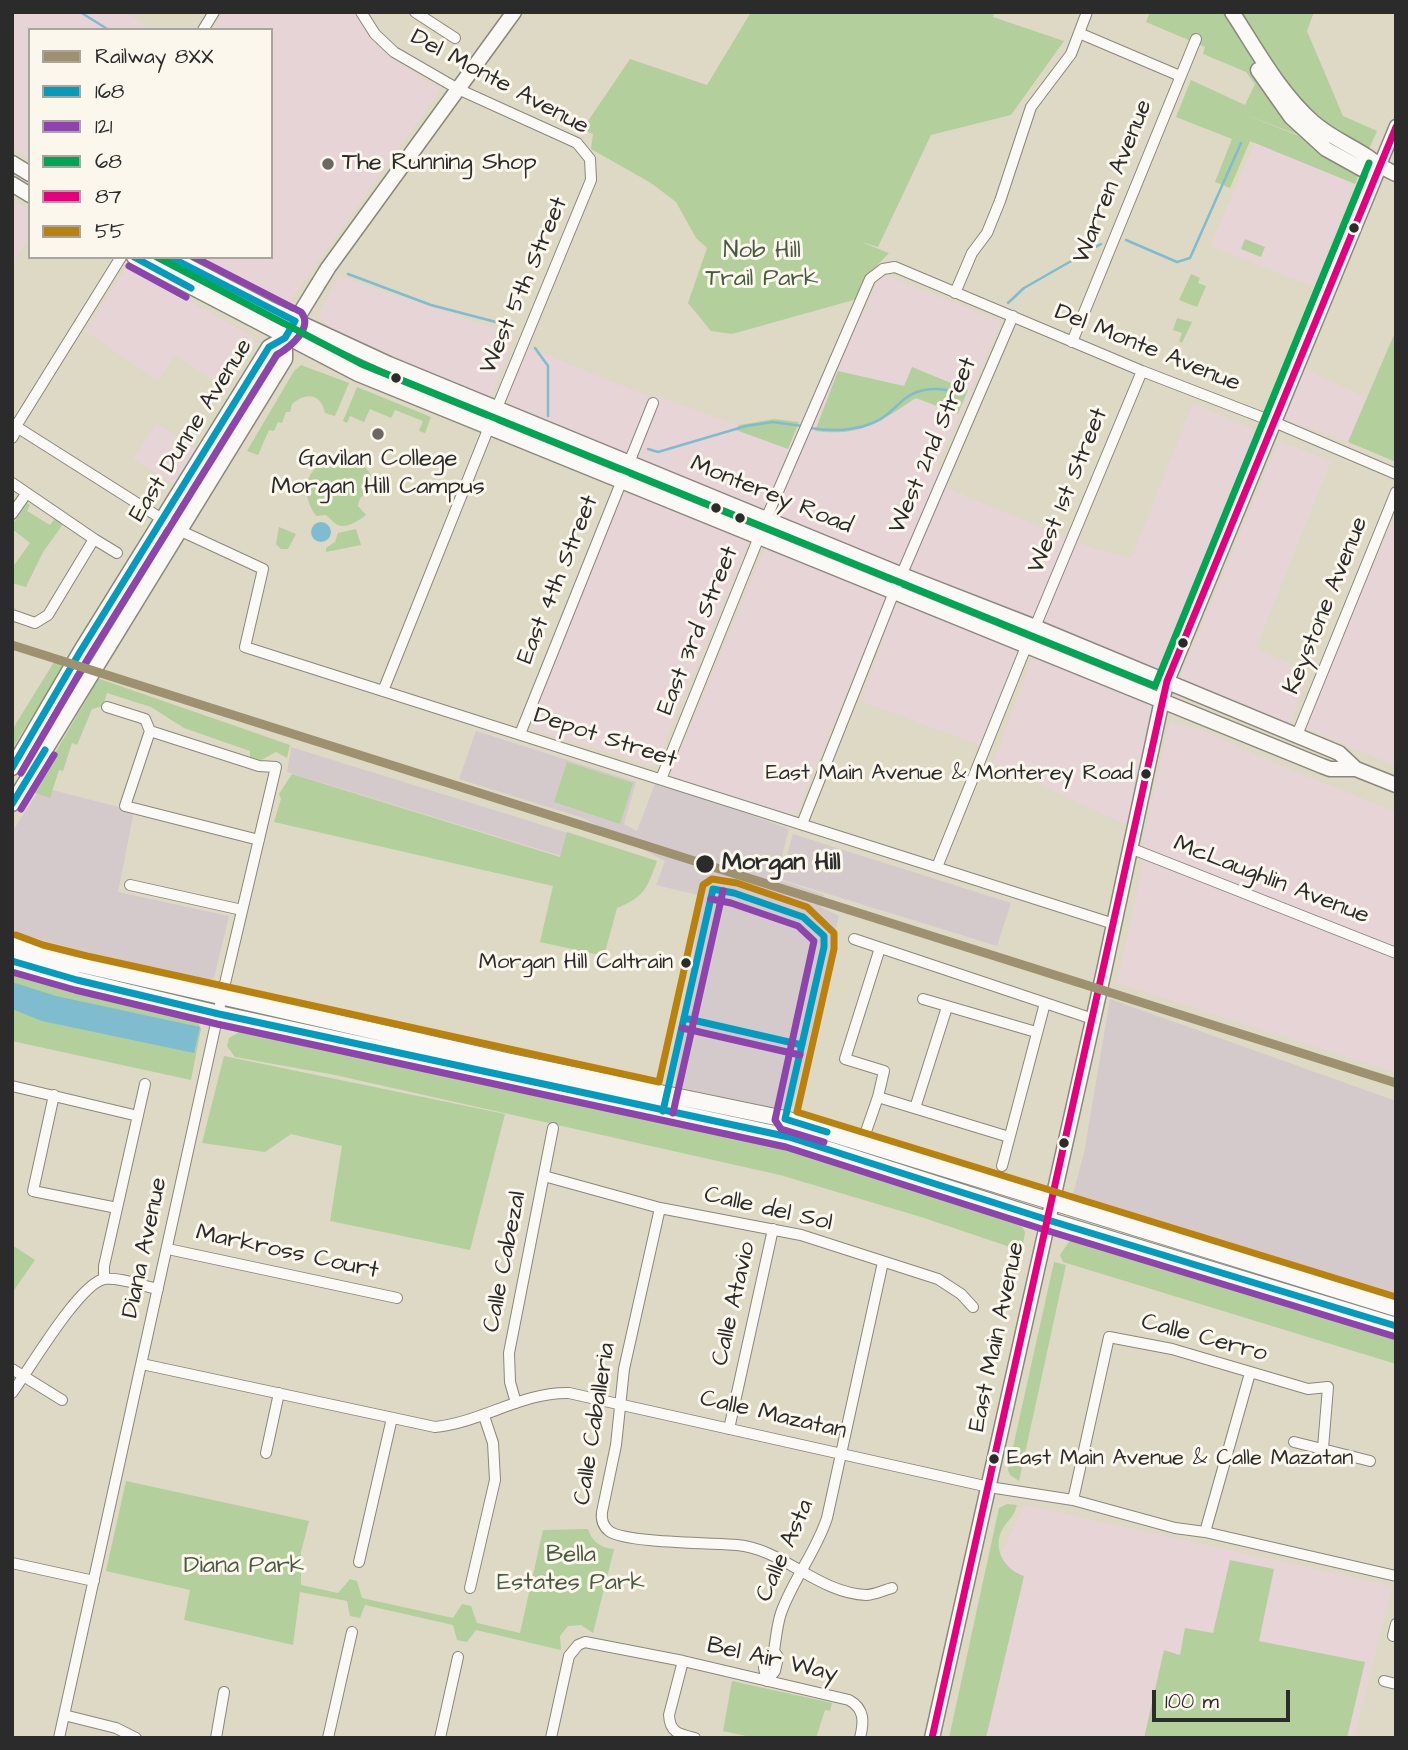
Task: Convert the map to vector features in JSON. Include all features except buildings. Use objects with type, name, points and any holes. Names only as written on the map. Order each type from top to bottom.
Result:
[{"type":"main road","points":[[285,338],[328,268],[514,12]]},
{"type":"main road","points":[[1221,12],[1291,117],[1326,149],[1344,160],[1364,169],[1379,167]]},
{"type":"main road","points":[[1232,12],[1278,83],[1300,110],[1328,134],[1368,157],[1379,167],[1396,174]]},
{"type":"main road","points":[[12,163],[28,173]]},
{"type":"main road","name":"East Main Avenue","points":[[932,1738],[1114,924],[1161,700],[1379,167]]},
{"type":"main road","points":[[12,184],[28,194]]},
{"type":"main road","name":"Monterey Road","points":[[138,259],[358,374],[1330,769],[1356,769]]},
{"type":"main road","name":"Monterey Road","points":[[174,259],[295,321],[389,364],[765,520],[1035,626],[1297,735],[1339,753],[1356,769],[1396,785]]},
{"type":"main road","name":"East Dunne Avenue","points":[[12,768],[269,348],[285,338]]},
{"type":"main road","name":"East Dunne Avenue","points":[[12,804],[285,359],[285,338]]},
{"type":"main road","points":[[32,734],[38,740],[43,753]]},
{"type":"main road","points":[[12,945],[51,958],[518,1063],[785,1119],[1396,1308]]},
{"type":"main road","points":[[12,961],[77,980],[219,1014],[789,1138],[1396,1326]]},
{"type":"street","points":[[204,28],[214,12]]},
{"type":"street","name":"Del Monte Avenue","points":[[361,12],[375,34],[394,52],[458,89],[577,143],[590,159]]},
{"type":"street","points":[[415,12],[455,38]]},
{"type":"street","points":[[955,293],[972,253],[987,233],[1031,107],[1071,54],[1087,12]]},
{"type":"street","points":[[1079,33],[1180,76]]},
{"type":"street","name":"Warren Avenue","points":[[1072,342],[1196,39]]},
{"type":"street","points":[[1379,167],[1396,126]]},
{"type":"street","name":"West 5th Street","points":[[383,691],[591,180],[590,159]]},
{"type":"street","points":[[12,438],[15,426],[120,259]]},
{"type":"street","name":"Del Monte Avenue","points":[[765,520],[870,279],[883,269],[895,267],[1396,474]]},
{"type":"street","name":"West 2nd Street","points":[[802,824],[894,592],[1013,316]]},
{"type":"street","name":"West 1st Street","points":[[1035,626],[1142,371]]},
{"type":"street","name":"East 4th Street","points":[[520,734],[653,403]]},
{"type":"street","points":[[15,426],[181,531]]},
{"type":"street","points":[[12,483],[117,553]]},
{"type":"street","name":"Keystone Avenue","points":[[1297,735],[1396,492]]},
{"type":"street","points":[[12,514],[26,494]]},
{"type":"street","name":"Depot Street","points":[[181,531],[263,569],[245,648],[1114,924]]},
{"type":"street","name":"East 3rd Street","points":[[661,779],[760,537]]},
{"type":"street","points":[[12,615],[35,623],[48,615],[94,539]]},
{"type":"street","points":[[937,867],[1026,647]]},
{"type":"street","points":[[107,707],[145,719],[150,732],[125,806],[259,840]]},
{"type":"street","name":"Diana Avenue","points":[[59,1738],[222,996],[276,767],[259,766],[150,732]]},
{"type":"street","name":"McLaughlin Avenue","points":[[1130,848],[1396,953]]},
{"type":"street","points":[[130,885],[242,910]]},
{"type":"street","points":[[853,939],[1093,1019]]},
{"type":"street","points":[[862,1143],[884,1071],[845,1059],[880,948]]},
{"type":"street","points":[[923,999],[1036,1032]]},
{"type":"street","points":[[1002,1166],[1045,1003]]},
{"type":"street","points":[[915,1108],[947,1007]]},
{"type":"street","points":[[104,1279],[104,1266],[145,1084]]},
{"type":"street","points":[[12,1086],[138,1116]]},
{"type":"street","points":[[54,1095],[33,1191],[117,1208]]},
{"type":"street","points":[[878,1097],[1009,1136]]},
{"type":"street","name":"Calle Cabezal","points":[[516,1402],[510,1382],[509,1353],[553,1128]]},
{"type":"street","name":"Calle del Sol","points":[[544,1176],[660,1208],[801,1235],[938,1279],[961,1294],[973,1307]]},
{"type":"street","name":"Calle Caballeria","points":[[660,1208],[624,1369],[617,1445],[601,1519],[610,1532],[631,1538],[753,1547],[842,1591],[869,1595],[892,1588]]},
{"type":"street","name":"Calle Atavio","points":[[729,1429],[773,1229]]},
{"type":"street","name":"Markross Court","points":[[168,1249],[397,1298]]},
{"type":"street","name":"Calle Asta","points":[[767,1681],[775,1671],[778,1657],[774,1651],[780,1616],[813,1553],[827,1518],[884,1262]]},
{"type":"street","points":[[12,1393],[50,1337],[88,1289],[104,1279],[158,1289]]},
{"type":"street","name":"Calle Cerro","points":[[1073,1500],[1109,1337],[1172,1349],[1308,1389],[1328,1387],[1322,1448]]},
{"type":"street","name":"Calle Mazatan","points":[[142,1364],[435,1427],[459,1424],[549,1392],[569,1392],[989,1486],[1073,1500],[1175,1528],[1205,1532],[1396,1576]]},
{"type":"street","points":[[12,1369],[62,1400]]},
{"type":"street","points":[[1205,1532],[1250,1373]]},
{"type":"street","points":[[266,1452],[279,1393]]},
{"type":"street","points":[[470,1588],[495,1480],[493,1443],[484,1416]]},
{"type":"street","points":[[359,1562],[392,1418]]},
{"type":"street","points":[[1294,1442],[1370,1461]]},
{"type":"street","points":[[12,1563],[94,1581]]},
{"type":"street","points":[[1393,1636],[1396,1624]]},
{"type":"street","points":[[328,1738],[352,1632]]},
{"type":"street","name":"Bel Air Way","points":[[551,1738],[569,1656],[578,1645],[594,1643],[683,1661],[855,1703],[863,1717],[860,1738]]},
{"type":"street","points":[[440,1738],[458,1657]]},
{"type":"street","name":"Bel Air Way","points":[[683,1661],[669,1723],[677,1734],[695,1738]]},
{"type":"street","points":[[1384,1681],[1396,1684]]},
{"type":"street","points":[[216,1738],[223,1692]]},
{"type":"street","points":[[64,1715],[116,1728],[136,1738]]},
{"type":"shaded area","points":[[12,12],[125,12],[150,28],[28,28],[28,157],[12,147]]},
{"type":"shaded area","points":[[223,12],[354,12],[372,41],[391,58],[441,89],[287,305],[198,259],[273,259],[273,28],[213,28]]},
{"type":"shaded area","points":[[1263,125],[1362,164],[1314,287],[1210,246]]},
{"type":"shaded area","points":[[12,199],[28,210],[28,240],[12,264]]},
{"type":"shaded area","points":[[126,268],[131,268],[251,336],[255,342],[253,348],[228,389],[175,355],[158,381],[85,331]]},
{"type":"shaded area","points":[[882,274],[1002,322],[937,465],[949,489],[1079,543],[1131,559],[1193,403],[1251,428],[1256,440],[1162,667],[1153,672],[825,538],[512,406],[508,396],[527,347],[650,397],[657,396],[786,443],[812,417]]},
{"type":"shaded area","points":[[339,276],[514,335],[493,394],[485,397],[328,327],[318,316]]},
{"type":"shaded area","points":[[1396,328],[1396,462],[1283,419],[1305,369],[1367,398]]},
{"type":"shaded area","points":[[156,423],[196,448],[174,484],[133,459]]},
{"type":"shaded area","points":[[1279,441],[1331,461],[1256,648],[1309,673],[1290,724],[1180,678]]},
{"type":"shaded area","points":[[634,491],[746,540],[747,547],[656,763],[651,766],[533,729],[531,721],[623,494]]},
{"type":"shaded area","points":[[1396,512],[1396,766],[1305,728]]},
{"type":"shaded area","points":[[766,546],[881,589],[886,597],[797,812],[790,814],[672,776],[671,772]]},
{"type":"shaded area","points":[[903,602],[1015,648],[1016,656],[979,745],[861,701],[894,607]]},
{"type":"shaded area","points":[[1041,656],[1148,700],[1153,710],[1129,826],[993,763],[1032,658]]},
{"type":"shaded area","points":[[1171,722],[1199,729],[1396,812],[1396,1073],[1117,983],[1143,864],[1142,844]]},
{"type":"shaded area","points":[[476,731],[636,782],[624,824],[637,831],[656,781],[789,829],[776,879],[824,895],[821,907],[839,916],[793,1106],[783,1111],[675,1086],[702,896],[656,885],[665,861],[583,818],[459,779]]},
{"type":"shaded area","points":[[291,747],[568,833],[561,856],[287,772]]},
{"type":"shaded area","points":[[41,787],[134,811],[118,892],[229,916],[214,978],[204,983],[12,932],[12,832]]},
{"type":"shaded area","points":[[793,834],[1011,903],[997,946],[780,879]]},
{"type":"shaded area","points":[[1110,999],[1396,1101],[1396,1304],[1071,1201],[1084,1153]]},
{"type":"shaded area","points":[[1025,1505],[1392,1586],[1354,1738],[964,1738],[998,1560]]},
{"type":"green space","name":"Nob Hill Trail Park","points":[[751,12],[994,12],[993,17],[1064,41],[1011,115],[931,135],[878,247],[861,242],[889,253],[871,272],[857,299],[732,334],[711,331],[688,303],[707,248],[696,238],[676,202],[651,183],[591,149],[593,134],[582,130],[630,59],[707,85]]},
{"type":"green space","points":[[1150,12],[1314,12],[1307,31],[1343,116],[1377,131],[1364,160],[1241,113],[1364,162],[1355,184],[1250,141],[1230,188],[1215,182],[1232,139],[1176,117],[1191,80],[1245,105],[1255,84],[1246,72],[1203,54],[1205,47],[1146,22]]},
{"type":"green space","points":[[1245,239],[1265,247],[1261,257],[1241,249]]},
{"type":"green space","points":[[1191,274],[1200,278],[1198,283],[1206,286],[1197,307],[1179,300]]},
{"type":"green space","points":[[1177,318],[1192,322],[1182,343],[1179,341],[1182,333],[1173,330]]},
{"type":"green space","points":[[1396,330],[1396,462],[1348,442]]},
{"type":"green space","points":[[301,365],[349,383],[335,416],[325,413],[316,398],[302,398],[292,404],[290,412],[286,412],[282,423],[278,422],[274,431],[269,430],[258,455],[247,451],[294,371]]},
{"type":"green space","points":[[912,367],[968,390],[958,414],[916,398],[880,421],[857,430],[815,431],[838,371],[904,386]]},
{"type":"green space","points":[[357,387],[431,417],[425,433],[419,431],[423,421],[395,410],[391,418],[370,409],[364,422],[350,416],[347,423],[343,421]]},
{"type":"green space","points":[[774,419],[799,422],[788,449],[736,430],[739,425]]},
{"type":"green space","points":[[341,456],[355,460],[369,471],[376,491],[362,496],[359,502],[358,506],[366,515],[343,526],[336,524],[326,515],[316,516],[307,496],[309,478],[313,471],[329,459]]},
{"type":"green space","points":[[27,503],[30,505],[27,511],[50,525],[56,517],[64,523],[43,552],[26,587],[12,583],[12,568],[30,543],[12,529],[12,525]]},
{"type":"green space","points":[[279,527],[296,534],[288,549],[281,549],[276,544]]},
{"type":"green space","points":[[356,529],[361,545],[326,552],[326,548],[335,542],[338,533]]},
{"type":"green space","points":[[54,662],[64,665],[12,749],[12,730]]},
{"type":"green space","points":[[97,678],[290,745],[287,758],[276,752],[261,760],[250,757],[250,751],[184,728],[151,707],[107,693],[103,706],[92,709],[77,745],[72,743],[50,798],[32,792]]},
{"type":"green space","points":[[567,762],[633,783],[620,824],[554,802]]},
{"type":"green space","points":[[292,774],[560,857],[567,832],[657,861],[639,896],[617,908],[604,956],[540,942],[553,886],[274,822],[281,799],[279,794]]},
{"type":"green space","points":[[12,970],[64,985],[194,1014],[201,1029],[191,1080],[12,1041]]},
{"type":"green space","points":[[248,1027],[749,1137],[831,1158],[1015,1215],[1025,1232],[1022,1251],[921,1217],[780,1175],[335,1075],[235,1057],[227,1046],[229,1038]]},
{"type":"green space","points":[[224,1056],[505,1114],[470,1250],[330,1221],[342,1146],[291,1134],[265,1152],[202,1143]]},
{"type":"green space","points":[[1073,1236],[1085,1237],[1396,1334],[1396,1364],[1063,1262],[1060,1255]]},
{"type":"green space","points":[[12,1245],[35,1260],[12,1293]]},
{"type":"green space","points":[[1054,1262],[1066,1265],[1019,1481],[1010,1475],[1008,1470]]},
{"type":"green space","name":"Diana Park","points":[[126,1481],[309,1521],[301,1552],[301,1585],[338,1593],[350,1579],[357,1581],[362,1598],[453,1618],[462,1604],[471,1606],[477,1623],[520,1633],[543,1530],[588,1529],[598,1544],[614,1549],[593,1633],[581,1625],[568,1626],[560,1636],[561,1650],[476,1630],[467,1642],[457,1640],[453,1625],[365,1605],[360,1618],[350,1616],[347,1601],[300,1592],[293,1645],[184,1620],[190,1590],[106,1571]]},
{"type":"green space","points":[[1007,1504],[1017,1505],[999,1537],[1000,1551],[1006,1564],[1024,1576],[986,1738],[949,1738],[999,1508]]},
{"type":"green space","points":[[1230,1560],[1274,1569],[1259,1641],[1365,1662],[1347,1738],[1144,1738],[1164,1650],[1180,1655],[1185,1628],[1213,1633]]},
{"type":"green space","points":[[732,1681],[832,1703],[830,1711],[825,1710],[816,1738],[755,1738],[723,1731]]},
{"type":"water","points":[[317,522],[325,522],[331,532],[325,542],[317,542],[311,536],[311,528]]},
{"type":"water","points":[[12,982],[56,996],[200,1027],[194,1053],[42,1021],[12,1009]]},
{"type":"waterway","points":[[80,12],[106,28]]},
{"type":"waterway","points":[[1126,240],[1177,262],[1190,258],[1241,143]]},
{"type":"waterway","points":[[1008,303],[1024,288],[1101,244]]},
{"type":"waterway","points":[[348,274],[431,305],[515,327]]},
{"type":"waterway","points":[[535,348],[548,366],[548,416]]},
{"type":"waterway","points":[[810,428],[841,430],[862,427],[881,419],[916,392],[935,389],[959,392]]},
{"type":"waterway","points":[[648,449],[658,452],[746,426],[773,422],[802,426]]},
{"type":"rail line","name":"8XX","points":[[12,645],[1396,1083]]},
{"type":"transit line","name":"87","points":[[932,1738],[1167,681],[1396,127]]},
{"type":"transit line","name":"68","points":[[161,259],[362,364],[1155,686],[1369,163]]},
{"type":"transit line","name":"168","points":[[138,259],[191,288]]},
{"type":"transit line","name":"168","points":[[12,768],[80,652],[269,347],[285,338],[295,321],[174,259]]},
{"type":"transit line","name":"121","points":[[21,773],[89,657],[277,355],[303,331],[305,324],[301,312],[198,259]]},
{"type":"transit line","name":"121","points":[[129,266],[186,297]]},
{"type":"transit line","name":"168","points":[[12,804],[45,750]]},
{"type":"transit line","name":"121","points":[[21,809],[54,755]]},
{"type":"transit line","name":"55","points":[[16,935],[87,956],[659,1082],[703,885],[712,879],[737,883],[807,907],[834,933],[834,949],[797,1112],[1396,1297]]},
{"type":"transit line","name":"168","points":[[713,889],[734,893],[803,917],[824,936],[824,947],[785,1119],[827,1132]]},
{"type":"transit line","name":"168","points":[[663,1111],[713,889]]},
{"type":"transit line","name":"121","points":[[673,1113],[723,891]]},
{"type":"transit line","name":"121","points":[[711,899],[731,903],[798,926],[814,941],[775,1120],[781,1129],[824,1142]]},
{"type":"transit line","name":"168","points":[[12,961],[77,980],[219,1014],[789,1137],[1048,1220],[1396,1326]]},
{"type":"transit line","name":"121","points":[[12,972],[217,1024],[786,1147],[1045,1230],[1393,1336]]},
{"type":"transit line","name":"168","points":[[684,1018],[802,1045]]},
{"type":"transit line","name":"121","points":[[682,1028],[800,1055]]},
{"type":"place","name":"The Running Shop","points":[[328,164]]},
{"type":"place","name":"Gavilan College Morgan Hill Campus","points":[[378,434]]},
{"type":"place","name":"East Main Avenue & Monterey Road","points":[[1146,774]]},
{"type":"place","name":"Morgan Hill","points":[[705,864]]},
{"type":"place","name":"Morgan Hill Caltrain","points":[[686,963]]},
{"type":"place","name":"East Main Avenue & Calle Mazatan","points":[[994,1459]]},
{"type":"park label","name":"Bella Estates Park","points":[[571,1570]]}]
